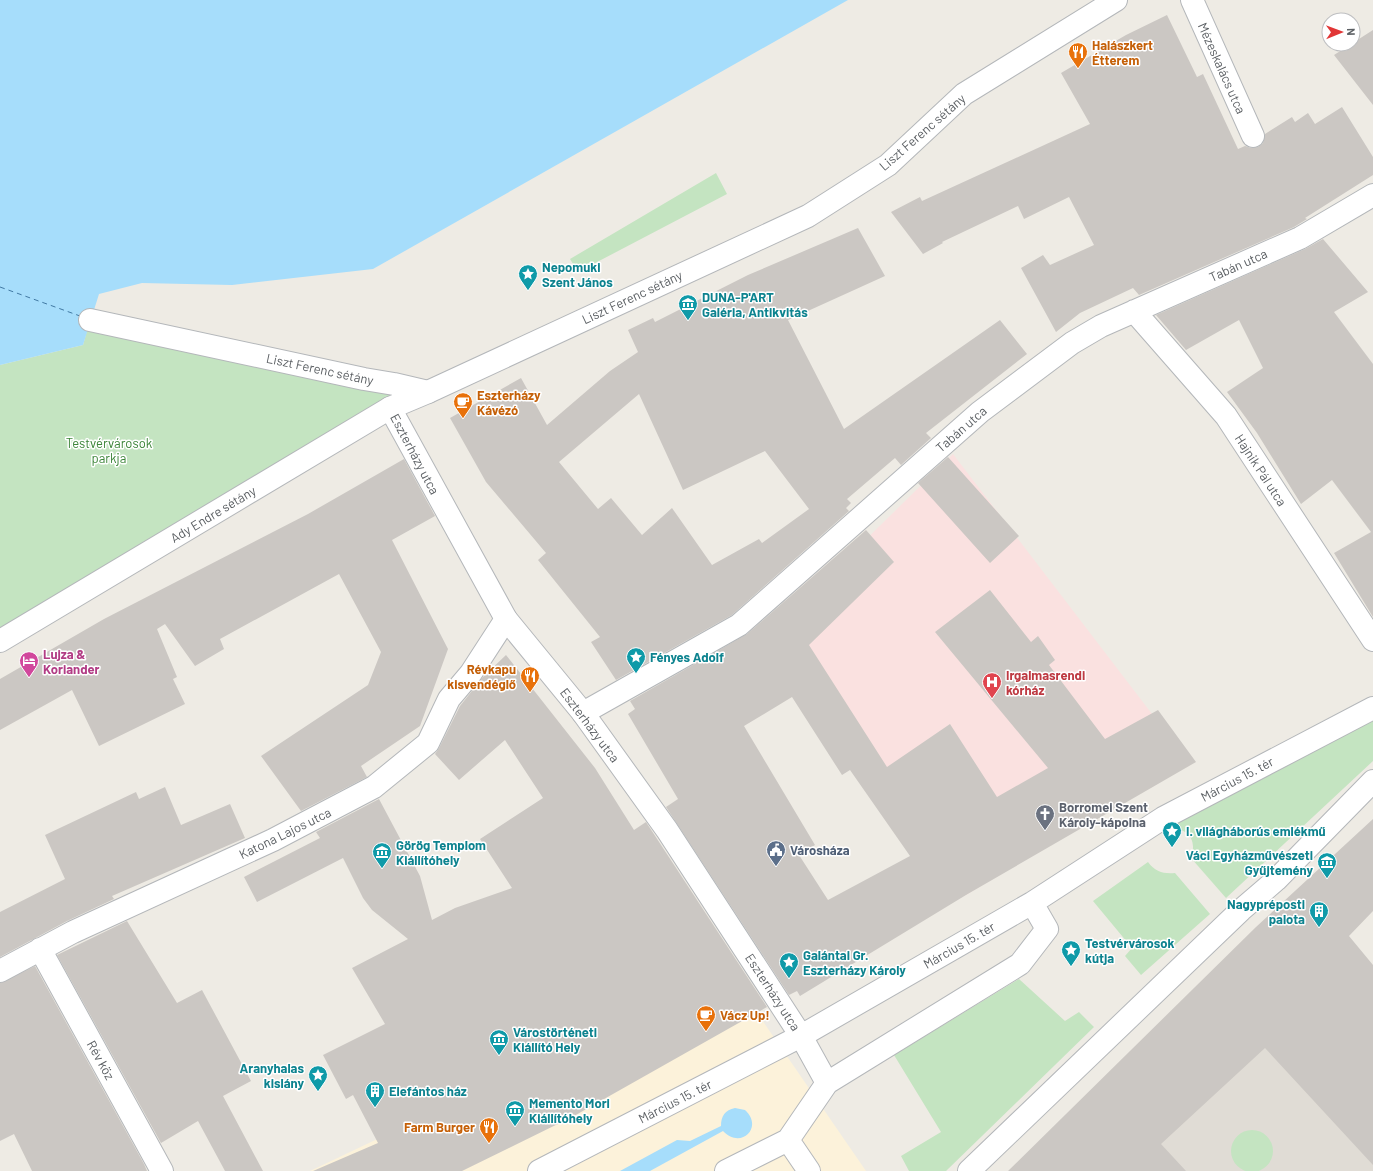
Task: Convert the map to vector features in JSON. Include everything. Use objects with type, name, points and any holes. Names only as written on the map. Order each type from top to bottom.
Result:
[{"type":"street","name":"Liszt Ferenc sétány","points":[[90,320],[428,392],[808,216],[888,165],[964,94],[1116,0]]},
{"type":"street","name":"Mézeskalács utca","points":[[1192,0],[1253,136]]},
{"type":"street","name":"Tabán utca","points":[[583,713],[739,625],[980,412],[1072,343],[1101,326],[1300,238],[1373,196]]},
{"type":"street","name":"Hajnik Pál utca","points":[[1134,311],[1226,416],[1373,640]]},
{"type":"street","name":"Ady Endre sétány","points":[[0,641],[390,408],[428,392]]},
{"type":"street","name":"Eszterházy utca","points":[[390,408],[506,619],[583,713],[667,830],[801,1036],[827,1083]]},
{"type":"street","name":"Katona Lajos utca","points":[[0,971],[40,948],[273,840],[374,787],[428,744],[449,699],[471,673],[506,619]]},
{"type":"street","name":"Március 15. tér","points":[[539,1171],[801,1036],[1032,903],[1163,818],[1373,708]]},
{"type":"street","points":[[968,1171],[1241,910],[1276,880],[1373,780]]},
{"type":"street","points":[[726,1171],[788,1140],[827,1083],[1020,964],[1047,930],[1032,903]]},
{"type":"street","name":"Rév köz","points":[[40,948],[140,1128],[162,1171]]},
{"type":"street","points":[[788,1140],[809,1171]]},
{"type":"shaded area","name":"Irgalmasrendi kórház","points":[[953,454],[1188,761],[966,895],[789,615]]},
{"type":"shaded area","points":[[1265,923],[1373,1041],[1373,1171],[1060,1171]]},
{"type":"shaded area","points":[[729,972],[866,1171],[310,1171]]},
{"type":"green space","points":[[716,173],[727,194],[578,272],[570,259]]},
{"type":"green space","name":"Testvérvárosok parkja","points":[[90,320],[428,392],[0,641],[0,365],[83,345]]},
{"type":"green space","points":[[1373,718],[1373,761],[1226,898],[1191,858],[1193,844],[1189,835],[1180,829],[1167,825]]},
{"type":"green space","points":[[1148,862],[1160,872],[1175,873],[1210,914],[1141,975],[1125,956],[1132,948],[1093,901]]},
{"type":"green space","points":[[1019,979],[1065,1021],[1079,1012],[1094,1027],[946,1171],[909,1171],[901,1156],[941,1132],[894,1055]]},
{"type":"green space","points":[[1252,1130],[1267,1136],[1273,1151],[1267,1166],[1252,1172],[1237,1166],[1231,1151],[1237,1136]]},
{"type":"water","points":[[0,0],[848,0],[373,269],[232,285],[142,283],[99,294],[83,345],[0,365]]},
{"type":"water","points":[[735,1108],[745,1110],[752,1123],[748,1134],[743,1137],[737,1138],[730,1136],[723,1131],[650,1171],[620,1171],[677,1140],[690,1141],[721,1126],[724,1114]]},
{"type":"building","points":[[1167,15],[1197,77],[1203,74],[1238,149],[1245,146],[1251,148],[1258,147],[1263,143],[1265,134],[1292,117],[1295,122],[1308,113],[1315,124],[1342,107],[1373,157],[1373,175],[1305,218],[1307,219],[1294,227],[1139,295],[1133,288],[1080,313],[1056,332],[1021,268],[1043,255],[1050,265],[1094,245],[1069,197],[1024,219],[1018,206],[942,242],[943,243],[923,254],[891,212],[920,197],[922,201],[1090,124],[1061,73],[1126,35]]},
{"type":"building","points":[[1373,30],[1373,105],[1334,55],[1339,52],[1361,52],[1361,38]]},
{"type":"building","points":[[858,228],[885,276],[788,320],[844,429],[1000,320],[1027,354],[926,433],[931,438],[901,465],[895,458],[847,499],[851,503],[846,508],[849,511],[732,615],[616,680],[591,642],[600,637],[538,560],[546,553],[486,482],[450,418],[521,378],[547,425],[610,371],[638,352],[628,330],[653,318],[655,322],[748,275]],"holes":[[[639,394],[683,490],[765,451],[809,509],[762,543],[759,539],[712,565],[672,508],[642,535],[611,498],[598,509],[559,462]]]},
{"type":"building","points":[[1323,239],[1368,292],[1334,312],[1373,364],[1373,617],[1334,553],[1371,532],[1332,480],[1301,504],[1257,433],[1227,392],[1263,368],[1239,320],[1186,350],[1156,315],[1305,249]]},
{"type":"building","points":[[948,457],[1019,536],[990,563],[918,483]]},
{"type":"building","points":[[404,459],[435,516],[392,540],[448,649],[420,726],[361,766],[367,777],[301,811],[261,756],[368,685],[381,652],[339,574],[220,639],[224,649],[195,666],[165,624],[157,629],[177,677],[173,679],[185,704],[99,746],[72,690],[0,730],[0,679],[104,619],[308,514]]},
{"type":"building","points":[[866,530],[894,562],[809,645],[887,767],[950,724],[997,797],[1048,768],[935,632],[990,590],[1031,642],[1038,636],[1055,660],[1049,665],[1105,739],[1158,710],[1196,762],[966,895],[800,996],[797,991],[789,995],[666,807],[678,799],[628,714],[635,709],[630,701],[747,634]],"holes":[[[792,697],[842,775],[850,770],[910,856],[828,900],[799,855],[815,845],[744,726]]]},
{"type":"building","points":[[506,655],[595,768],[634,830],[646,822],[767,1007],[574,1116],[462,1171],[313,1171],[378,1143],[353,1095],[346,1099],[323,1055],[385,1024],[352,968],[408,939],[372,910],[363,898],[343,858],[257,902],[244,877],[320,838],[316,832],[379,799],[420,876],[432,920],[455,908],[512,888],[480,839],[543,798],[505,740],[459,780],[435,754],[460,706],[483,677]]},
{"type":"building","points":[[165,787],[181,825],[230,804],[245,838],[112,896],[114,899],[67,921],[0,957],[0,912],[65,879],[45,835],[136,792],[139,799]]},
{"type":"building","points":[[1373,819],[1373,911],[1349,936],[1373,965],[1373,1165],[1265,1048],[1161,1144],[1186,1171],[1008,1171],[1256,927]]},
{"type":"building","points":[[127,921],[177,1003],[202,990],[251,1081],[223,1096],[263,1171],[225,1171],[198,1121],[161,1143],[57,955]]},
{"type":"building","points":[[35,966],[147,1171],[32,1171],[14,1134],[0,1141],[0,983]]},
{"type":"ferry route","points":[[0,287],[80,316]]},
{"type":"place","name":"Halászkert Étterem","points":[[1078,69]]},
{"type":"place","name":"Nepomuki Szent János","points":[[528,291]]},
{"type":"place","name":"DUNA-P'ART Galéria, Antikvitás","points":[[688,321]]},
{"type":"place","name":"Eszterházy Kávézó","points":[[463,419]]},
{"type":"place","name":"Fényes Adolf","points":[[636,674]]},
{"type":"place","name":"Lujza & Koriander","points":[[29,678]]},
{"type":"place","name":"Révkapu kisvendéglő","points":[[530,693]]},
{"type":"place","name":"Irgalmasrendi kórház","points":[[992,699]]},
{"type":"place","name":"Borromei Szent Károly-kápolna","points":[[1045,831]]},
{"type":"place","name":"I. világháborús emlékmű","points":[[1172,848]]},
{"type":"place","name":"Városháza","points":[[776,867]]},
{"type":"place","name":"Görög Templom Kiállítóhely","points":[[382,869]]},
{"type":"place","name":"Váci Egyházművészeti Gyűjtemény","points":[[1327,879]]},
{"type":"place","name":"Nagypréposti palota","points":[[1319,928]]},
{"type":"place","name":"Testvérvárosok kútja","points":[[1071,967]]},
{"type":"place","name":"Galántai Gr. Eszterházy Károly","points":[[789,979]]},
{"type":"place","name":"Vácz Up!","points":[[706,1032]]},
{"type":"place","name":"Várostörténeti Kiállító Hely","points":[[499,1056]]},
{"type":"place","name":"Aranyhalas kislány","points":[[318,1092]]},
{"type":"place","name":"Elefántos ház","points":[[375,1108]]},
{"type":"place","name":"Memento Mori Kiállítóhely","points":[[515,1127]]},
{"type":"place","name":"Farm Burger","points":[[489,1144]]}]
